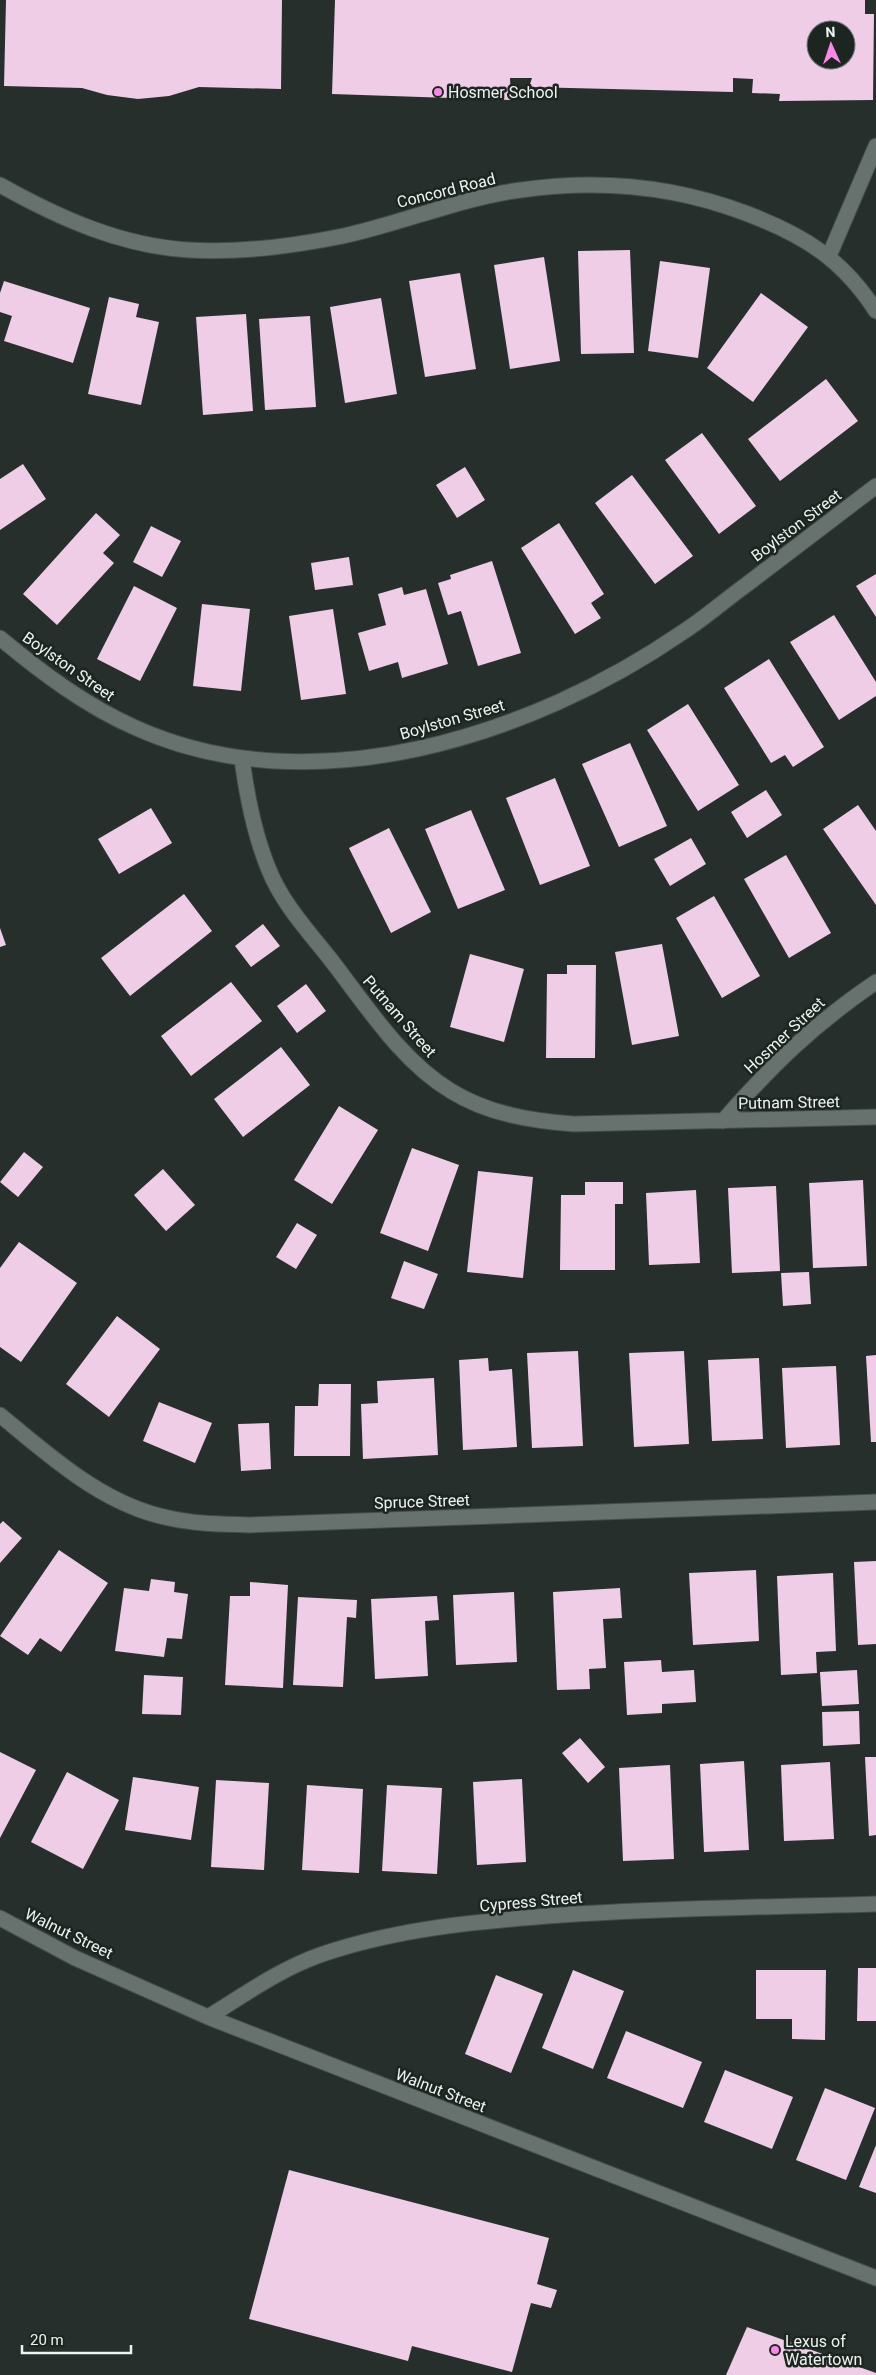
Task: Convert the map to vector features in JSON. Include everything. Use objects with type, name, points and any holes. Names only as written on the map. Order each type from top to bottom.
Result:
[{"type":"street","points":[[829,256],[876,146]]},
{"type":"street","name":"Concord Road","points":[[0,185],[41,208],[91,229],[139,244],[190,250],[245,249],[344,236],[470,200],[520,190],[574,184],[628,185],[676,193],[730,207],[776,224],[829,256],[859,284],[876,311]]},
{"type":"street","name":"Boylston Street","points":[[0,638],[56,682],[94,708],[137,729],[190,747],[242,759],[300,763],[357,759],[414,750],[532,713],[592,686],[633,664],[683,632],[876,486]]},
{"type":"street","name":"Putnam Street","points":[[242,759],[248,799],[257,836],[269,871],[288,906],[379,1023],[413,1061],[450,1091],[491,1109],[530,1120],[574,1124],[876,1117]]},
{"type":"street","name":"Hosmer Street","points":[[723,1121],[760,1078],[796,1043],[836,1009],[876,982]]},
{"type":"street","name":"Spruce Street","points":[[0,1415],[94,1487],[130,1505],[167,1518],[206,1523],[249,1525],[876,1502]]},
{"type":"street","name":"Cypress Street","points":[[208,2017],[278,1974],[314,1958],[365,1940],[420,1930],[509,1919],[595,1913],[876,1904]]},
{"type":"street","name":"Walnut Street","points":[[0,1918],[75,1958],[208,2017],[876,2278]]},
{"type":"building","points":[[6,0],[282,0],[281,89],[199,87],[169,96],[138,99],[107,95],[82,88],[4,86]]},
{"type":"building","points":[[335,0],[865,0],[865,14],[874,14],[873,100],[779,101],[780,94],[752,93],[753,79],[733,78],[733,92],[529,87],[532,78],[510,78],[511,100],[332,94]]},
{"type":"building","points":[[630,250],[634,353],[581,354],[578,251]]},
{"type":"building","points":[[544,257],[560,361],[510,369],[494,265]]},
{"type":"building","points":[[660,261],[710,268],[698,358],[648,351]]},
{"type":"building","points":[[460,273],[476,369],[425,377],[409,281]]},
{"type":"building","points":[[4,281],[90,308],[73,363],[4,341],[12,316],[0,312],[0,293]]},
{"type":"building","points":[[761,293],[808,327],[753,402],[707,368]]},
{"type":"building","points":[[109,297],[139,304],[136,317],[159,322],[141,405],[88,394]]},
{"type":"building","points":[[381,298],[397,394],[345,403],[330,307]]},
{"type":"building","points":[[246,314],[253,411],[203,415],[196,317]]},
{"type":"building","points":[[310,316],[316,407],[265,410],[259,319]]},
{"type":"building","points":[[826,379],[858,421],[780,481],[748,439]]},
{"type":"building","points":[[702,433],[756,506],[719,534],[665,460]]},
{"type":"building","points":[[23,464],[46,499],[0,530],[0,479]]},
{"type":"building","points":[[465,467],[485,500],[457,518],[436,485]]},
{"type":"building","points":[[632,475],[693,556],[655,584],[595,503]]},
{"type":"building","points":[[96,513],[120,535],[103,553],[114,563],[57,625],[23,594]]},
{"type":"building","points":[[559,523],[604,594],[591,603],[601,618],[575,634],[521,548]]},
{"type":"building","points":[[151,526],[181,541],[162,577],[133,562]]},
{"type":"building","points":[[349,557],[353,585],[315,590],[311,563]]},
{"type":"building","points":[[492,561],[521,653],[478,666],[461,611],[448,615],[438,583],[451,579],[450,575]]},
{"type":"building","points":[[876,574],[876,617],[856,586]]},
{"type":"building","points":[[134,586],[177,608],[140,681],[97,659]]},
{"type":"building","points":[[402,587],[404,595],[426,589],[448,664],[402,678],[398,662],[369,671],[358,633],[386,625],[378,594]]},
{"type":"building","points":[[202,604],[250,609],[241,691],[193,686]]},
{"type":"building","points":[[333,609],[346,694],[301,700],[289,616]]},
{"type":"building","points":[[834,615],[876,682],[876,696],[839,720],[790,642]]},
{"type":"building","points":[[769,659],[824,747],[793,767],[785,755],[771,763],[724,688]]},
{"type":"building","points":[[688,704],[739,785],[698,811],[647,730]]},
{"type":"building","points":[[630,743],[667,826],[619,847],[582,764]]},
{"type":"building","points":[[555,778],[590,866],[540,885],[506,798]]},
{"type":"building","points":[[766,790],[782,815],[747,838],[731,812]]},
{"type":"building","points":[[858,805],[876,831],[876,905],[823,829]]},
{"type":"building","points":[[151,808],[172,843],[119,874],[98,839]]},
{"type":"building","points":[[471,810],[505,890],[458,909],[425,829]]},
{"type":"building","points":[[389,828],[431,912],[391,933],[349,848]]},
{"type":"building","points":[[691,838],[706,864],[670,886],[654,859]]},
{"type":"building","points":[[786,855],[831,933],[789,958],[744,879]]},
{"type":"building","points":[[184,894],[212,931],[130,996],[101,958]]},
{"type":"building","points":[[714,896],[760,976],[722,998],[676,918]]},
{"type":"building","points":[[263,924],[280,946],[251,967],[235,946]]},
{"type":"building","points":[[0,928],[6,945],[0,947]]},
{"type":"building","points":[[662,944],[679,1036],[632,1045],[615,952]]},
{"type":"building","points":[[470,954],[524,969],[504,1042],[450,1027]]},
{"type":"building","points":[[567,965],[596,965],[595,1058],[546,1058],[547,974],[567,974]]},
{"type":"building","points":[[231,982],[262,1021],[191,1076],[161,1036]]},
{"type":"building","points":[[306,984],[326,1011],[297,1033],[277,1006]]},
{"type":"building","points":[[281,1047],[310,1085],[243,1137],[214,1099]]},
{"type":"building","points":[[339,1106],[378,1130],[332,1204],[294,1180]]},
{"type":"building","points":[[412,1148],[459,1165],[428,1251],[380,1233]]},
{"type":"building","points":[[24,1152],[43,1167],[18,1197],[0,1182]]},
{"type":"building","points":[[163,1169],[195,1205],[166,1231],[134,1195]]},
{"type":"building","points":[[478,1171],[533,1177],[523,1278],[467,1272]]},
{"type":"building","points":[[863,1180],[867,1266],[813,1268],[809,1183]]},
{"type":"building","points":[[585,1182],[623,1182],[623,1204],[615,1204],[615,1270],[560,1270],[561,1195],[585,1195]]},
{"type":"building","points":[[776,1186],[780,1271],[732,1273],[728,1188]]},
{"type":"building","points":[[696,1190],[700,1263],[649,1265],[646,1193]]},
{"type":"building","points":[[297,1223],[317,1235],[296,1269],[276,1257]]},
{"type":"building","points":[[19,1242],[77,1283],[21,1362],[0,1347],[0,1268]]},
{"type":"building","points":[[404,1261],[438,1274],[424,1309],[391,1298]]},
{"type":"building","points":[[809,1272],[811,1304],[783,1306],[781,1273]]},
{"type":"building","points":[[117,1316],[160,1349],[109,1417],[66,1384]]},
{"type":"building","points":[[578,1351],[583,1446],[532,1448],[527,1353]]},
{"type":"building","points":[[684,1351],[689,1444],[634,1447],[629,1353]]},
{"type":"building","points":[[876,1355],[876,1442],[871,1442],[866,1356]]},
{"type":"building","points":[[488,1358],[489,1371],[512,1369],[517,1447],[463,1450],[459,1360]]},
{"type":"building","points":[[759,1358],[763,1439],[712,1441],[708,1360]]},
{"type":"building","points":[[836,1366],[840,1445],[786,1448],[782,1368]]},
{"type":"building","points":[[434,1378],[438,1455],[363,1459],[361,1404],[378,1403],[377,1381]]},
{"type":"building","points":[[319,1384],[351,1384],[350,1456],[294,1456],[295,1406],[318,1406]]},
{"type":"building","points":[[159,1402],[212,1423],[195,1463],[143,1441]]},
{"type":"building","points":[[269,1423],[271,1469],[241,1471],[238,1424]]},
{"type":"building","points":[[3,1521],[22,1538],[0,1563],[0,1524]]},
{"type":"building","points":[[59,1550],[108,1583],[61,1652],[40,1638],[28,1655],[0,1636]]},
{"type":"building","points":[[876,1561],[876,1644],[858,1645],[854,1562]]},
{"type":"building","points":[[756,1570],[759,1641],[693,1645],[689,1573]]},
{"type":"building","points":[[833,1573],[836,1651],[816,1652],[817,1673],[781,1675],[777,1576]]},
{"type":"building","points":[[151,1579],[175,1582],[174,1592],[188,1594],[182,1639],[167,1638],[164,1657],[115,1651],[124,1588],[149,1591]]},
{"type":"building","points":[[250,1582],[288,1585],[283,1688],[225,1685],[230,1596],[250,1596]]},
{"type":"building","points":[[620,1588],[622,1618],[603,1619],[606,1668],[589,1669],[590,1689],[557,1690],[553,1592]]},
{"type":"building","points":[[514,1592],[517,1662],[456,1665],[453,1595]]},
{"type":"building","points":[[437,1596],[439,1620],[425,1621],[428,1676],[375,1679],[371,1599]]},
{"type":"building","points":[[298,1597],[357,1600],[356,1618],[347,1617],[343,1687],[293,1685]]},
{"type":"building","points":[[661,1660],[662,1672],[694,1670],[696,1702],[662,1704],[662,1713],[627,1715],[624,1662]]},
{"type":"building","points":[[857,1670],[859,1704],[822,1706],[820,1672]]},
{"type":"building","points":[[144,1675],[183,1677],[181,1715],[142,1714]]},
{"type":"building","points":[[859,1711],[860,1744],[823,1746],[822,1712]]},
{"type":"building","points":[[580,1738],[605,1767],[588,1783],[562,1753]]},
{"type":"building","points":[[0,1752],[36,1770],[0,1838]]},
{"type":"building","points":[[865,1757],[876,1757],[876,1835],[869,1836]]},
{"type":"building","points":[[744,1761],[749,1850],[704,1852],[700,1764]]},
{"type":"building","points":[[830,1762],[834,1839],[784,1841],[781,1765]]},
{"type":"building","points":[[670,1765],[674,1859],[623,1861],[619,1768]]},
{"type":"building","points":[[67,1772],[119,1800],[83,1869],[31,1842]]},
{"type":"building","points":[[133,1777],[199,1787],[191,1840],[125,1830]]},
{"type":"building","points":[[522,1779],[526,1862],[477,1865],[473,1782]]},
{"type":"building","points":[[216,1780],[269,1783],[264,1870],[211,1867]]},
{"type":"building","points":[[307,1785],[363,1789],[359,1873],[302,1870]]},
{"type":"building","points":[[387,1785],[442,1788],[437,1874],[382,1871]]},
{"type":"building","points":[[858,1968],[876,1968],[876,2021],[857,2021]]},
{"type":"building","points":[[573,1970],[624,1991],[593,2069],[542,2048]]},
{"type":"building","points":[[756,1970],[826,1970],[825,2040],[792,2039],[792,2019],[756,2019]]},
{"type":"building","points":[[496,1975],[543,1994],[511,2073],[465,2054]]},
{"type":"building","points":[[626,2031],[702,2062],[683,2108],[607,2078]]},
{"type":"building","points":[[725,2070],[793,2097],[772,2149],[704,2122]]},
{"type":"building","points":[[825,2088],[875,2108],[846,2180],[796,2160]]},
{"type":"building","points":[[876,2145],[876,2193],[859,2187]]},
{"type":"building","points":[[289,2170],[549,2238],[537,2284],[557,2290],[551,2308],[531,2303],[512,2372],[412,2346],[408,2361],[249,2319]]},
{"type":"building","name":"Lexus of Watertown","points":[[747,2327],[876,2373],[876,2375],[726,2375]]},
{"type":"place","name":"Hosmer School","points":[[438,92]]},
{"type":"place","name":"Lexus of Watertown","points":[[775,2350]]}]
